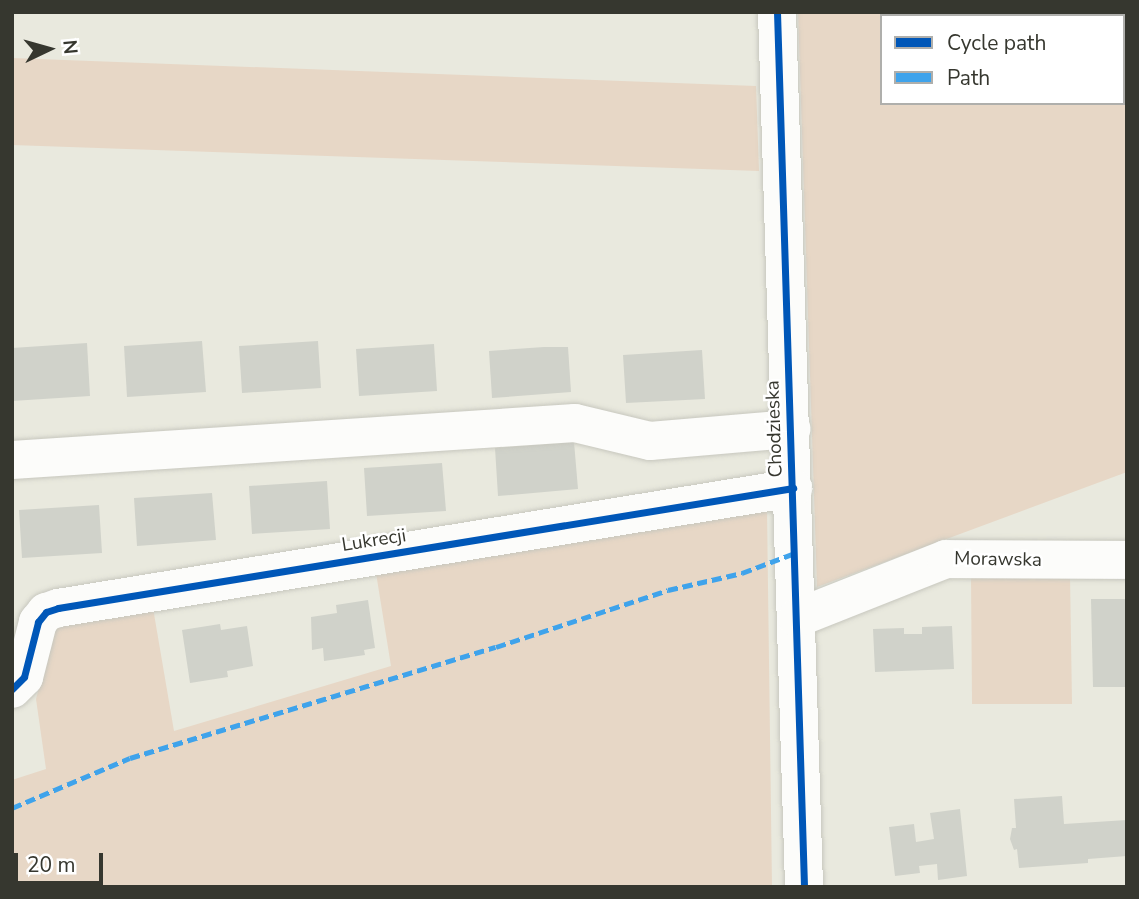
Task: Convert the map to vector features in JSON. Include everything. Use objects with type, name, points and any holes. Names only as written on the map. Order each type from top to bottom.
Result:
[{"type":"street","name":"Chodzieska","points":[[777,12],[804,887]]},
{"type":"street","points":[[12,460],[575,423],[650,441],[791,429]]},
{"type":"street","name":"Lukrecji","points":[[12,689],[24,677],[38,622],[46,612],[58,608],[793,488]]},
{"type":"street","name":"Morawska","points":[[797,618],[946,559],[1127,561]]},
{"type":"shaded area","points":[[798,12],[1127,12],[1127,472],[817,587]]},
{"type":"shaded area","points":[[12,58],[756,86],[759,171],[12,145]]},
{"type":"shaded area","points":[[767,510],[772,887],[12,887],[12,780],[46,769],[36,699],[56,624],[153,608],[174,731],[391,666],[376,573]]},
{"type":"shaded area","points":[[1070,575],[1072,704],[972,704],[971,576]]},
{"type":"building","points":[[202,341],[206,392],[127,397],[124,346]]},
{"type":"building","points":[[318,341],[321,388],[242,393],[239,346]]},
{"type":"building","points":[[87,343],[90,396],[12,401],[12,348]]},
{"type":"building","points":[[434,344],[437,391],[359,396],[356,349]]},
{"type":"building","points":[[568,347],[571,392],[492,398],[489,351]]},
{"type":"building","points":[[702,350],[705,399],[626,403],[623,355]]},
{"type":"building","points":[[574,442],[578,489],[498,496],[495,448]]},
{"type":"building","points":[[442,463],[446,511],[367,516],[364,468]]},
{"type":"building","points":[[327,481],[330,529],[252,534],[249,486]]},
{"type":"building","points":[[212,493],[216,540],[137,546],[134,498]]},
{"type":"building","points":[[99,505],[102,553],[22,558],[19,510]]},
{"type":"building","points":[[1091,599],[1127,599],[1127,687],[1093,687]]},
{"type":"building","points":[[368,600],[375,648],[364,650],[365,655],[324,661],[323,648],[312,650],[311,617],[337,613],[336,605]]},
{"type":"building","points":[[220,624],[221,630],[247,626],[253,666],[227,671],[228,677],[190,683],[182,630]]},
{"type":"building","points":[[952,626],[954,669],[875,672],[873,629],[904,628],[904,634],[922,634],[922,627]]},
{"type":"building","points":[[1062,796],[1064,824],[1127,820],[1127,856],[1088,859],[1088,863],[1019,868],[1017,849],[1014,850],[1010,839],[1012,828],[1016,828],[1014,799]]},
{"type":"building","points":[[960,809],[967,876],[938,880],[937,864],[919,866],[920,873],[895,876],[889,827],[914,824],[916,842],[934,839],[930,813]]},
{"type":"marked path","points":[[12,808],[130,758],[496,647],[668,590],[742,573],[795,553]]},
{"type":"cycle path","points":[[777,12],[804,887]]},
{"type":"cycle path","points":[[12,689],[24,677],[38,622],[46,612],[58,608],[793,488]]}]
